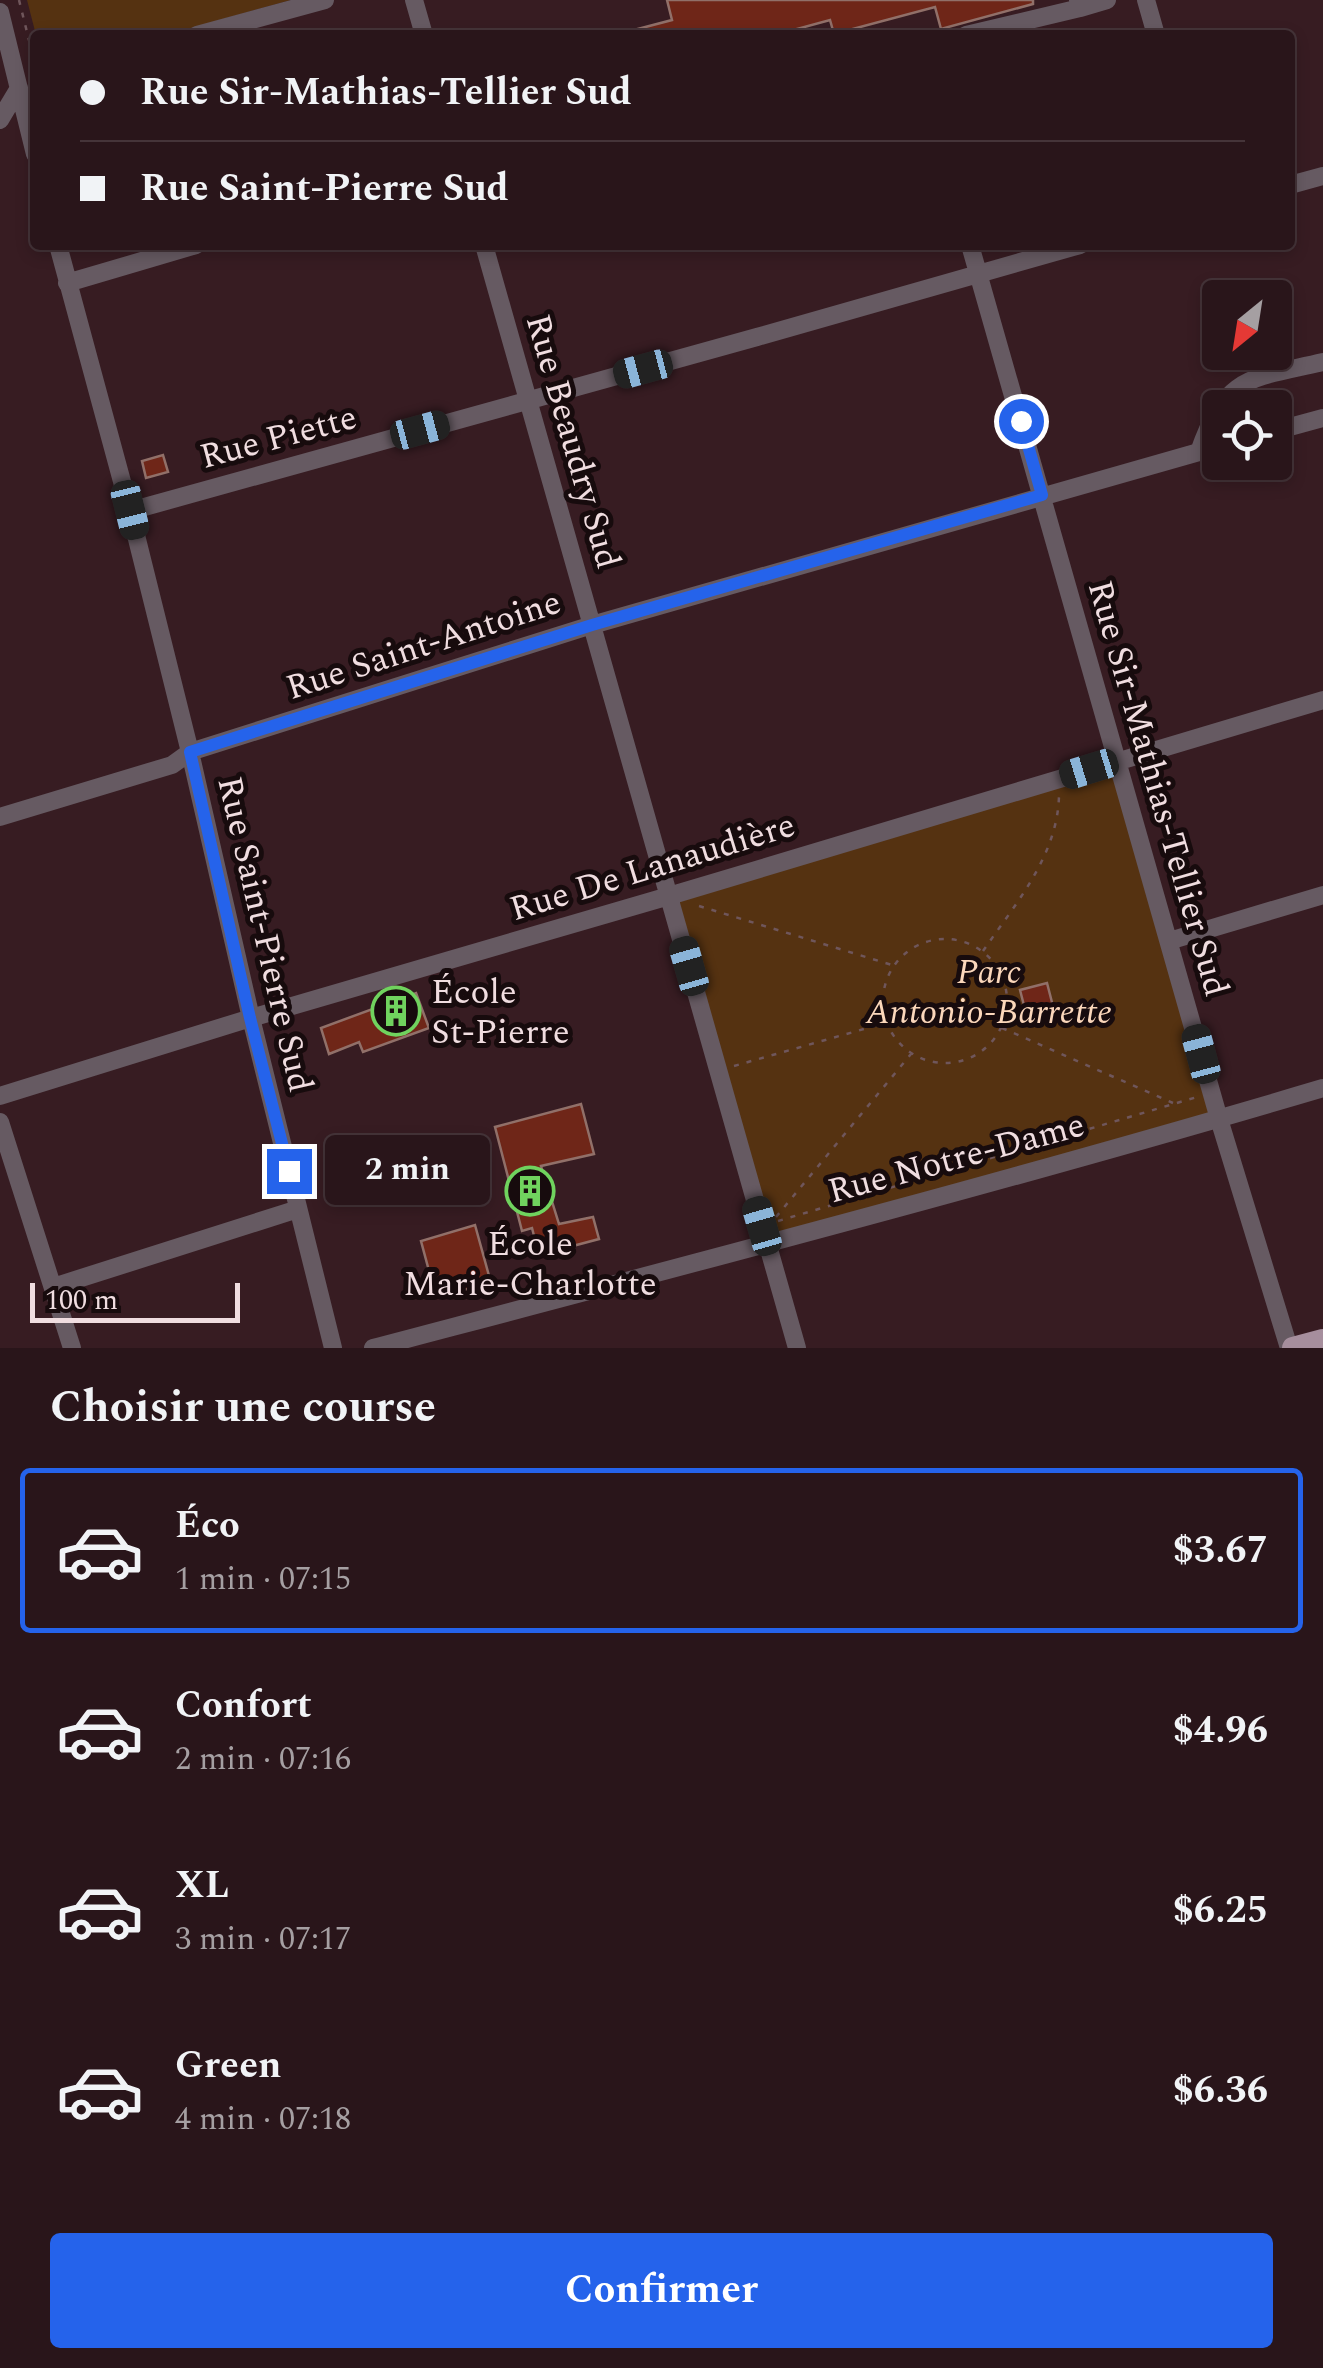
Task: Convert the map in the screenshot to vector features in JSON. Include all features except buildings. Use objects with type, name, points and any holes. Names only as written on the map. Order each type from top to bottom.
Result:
[{"type":"main road","points":[[1291,1348],[1323,1340]]},
{"type":"street","points":[[216,30],[325,0]]},
{"type":"street","points":[[414,0],[423,30]]},
{"type":"street","points":[[1010,30],[1037,27],[1079,4],[1107,0]]},
{"type":"street","points":[[1146,0],[1155,30]]},
{"type":"street","points":[[0,12],[27,84],[30,110]]},
{"type":"street","points":[[0,120],[27,84]]},
{"type":"street","points":[[1295,184],[1323,176]]},
{"type":"street","name":"Rue Saint-Pierre Sud","points":[[59,250],[130,510],[333,1348]]},
{"type":"street","points":[[67,283],[179,250]]},
{"type":"street","name":"Rue Beaudry Sud","points":[[485,250],[797,1348]]},
{"type":"street","name":"Rue Sir-Mathias-Tellier Sud","points":[[971,250],[1219,1119],[1291,1348]]},
{"type":"street","name":"Rue Piette","points":[[130,510],[1062,250]]},
{"type":"street","points":[[1199,452],[1218,406],[1234,390],[1250,380],[1323,362]]},
{"type":"street","points":[[1292,426],[1323,418]]},
{"type":"street","name":"Rue Saint-Antoine","points":[[0,817],[172,765],[190,752],[592,625],[1202,451]]},
{"type":"street","name":"Rue De Lanaudière","points":[[0,1096],[250,1018],[1323,700]]},
{"type":"street","points":[[1169,941],[1323,894]]},
{"type":"street","name":"Rue Notre-Dame","points":[[374,1348],[1323,1088]]},
{"type":"street","points":[[0,1122],[72,1348]]},
{"type":"street","points":[[53,1287],[298,1209]]},
{"type":"path","points":[[19,0],[30,44]]},
{"type":"path","points":[[982,951],[1039,869],[1059,814],[1060,778]]},
{"type":"path","points":[[669,896],[894,965]]},
{"type":"path","points":[[926,942],[965,942],[982,951],[997,967],[1006,986],[1008,1008],[1002,1028],[990,1046],[972,1058],[952,1064],[930,1062],[911,1054],[886,1023],[882,1003],[885,983],[894,965],[908,951],[926,942]]},
{"type":"path","points":[[718,1070],[886,1023]]},
{"type":"path","points":[[1002,1028],[1174,1104]]},
{"type":"path","points":[[911,1054],[772,1222],[1212,1092]]},
{"type":"green space","points":[[27,0],[291,0],[184,30],[35,30]]},
{"type":"green space","name":"Parc Antonio-Barrette","points":[[1119,760],[1219,1119],[767,1243],[669,896]]},
{"type":"place","name":"École St-Pierre","points":[[396,1011]]},
{"type":"place","name":"École Marie-Charlotte","points":[[530,1191]]},
{"type":"route","points":[[289,1171],[190,752],[592,625],[1042,495],[1021,421]]}]
